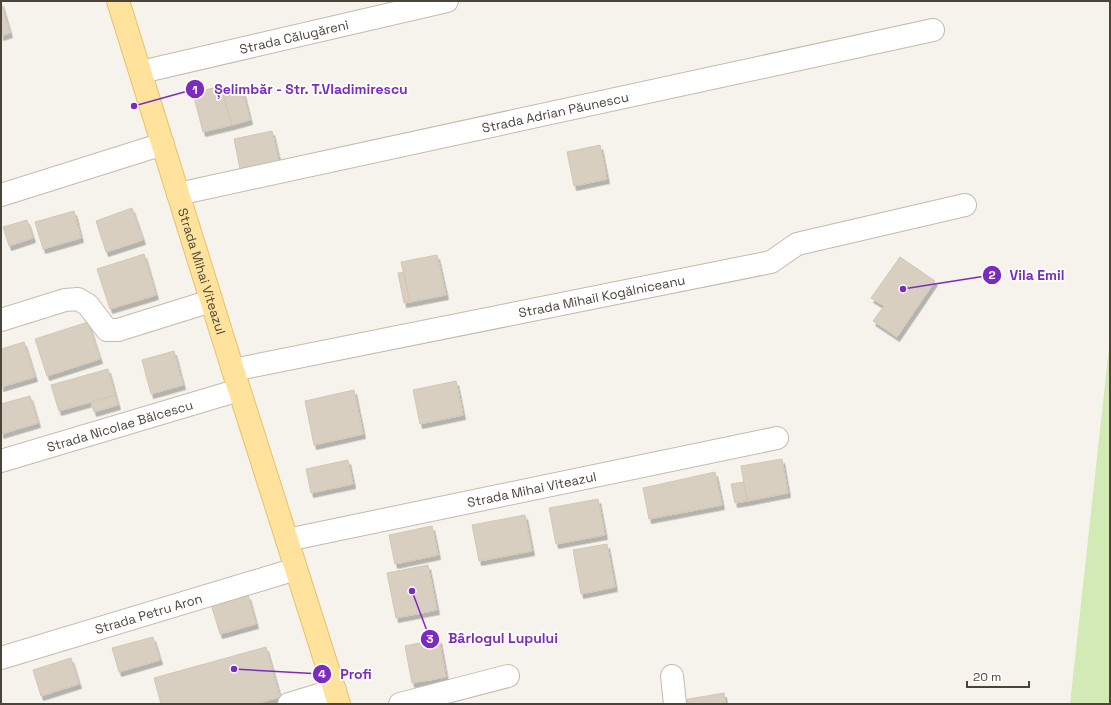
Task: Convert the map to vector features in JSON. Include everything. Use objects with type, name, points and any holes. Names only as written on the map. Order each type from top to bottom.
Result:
[{"type":"main road","name":"Strada Mihai Viteazul","points":[[118,1],[211,301],[337,697]]},
{"type":"street","name":"Strada Călugăreni","points":[[141,72],[447,1]]},
{"type":"street","name":"Strada Adrian Păunescu","points":[[178,194],[933,30]]},
{"type":"street","points":[[1,195],[162,144]]},
{"type":"street","name":"Strada Mihail Kogălniceanu","points":[[236,380],[771,262],[797,244],[964,205]]},
{"type":"street","points":[[1,320],[65,300],[78,299],[88,305],[107,330],[118,330],[211,301]]},
{"type":"street","name":"Strada Nicolae Bălcescu","points":[[1,461],[236,380]]},
{"type":"street","name":"Strada Mihai Viteazul","points":[[287,540],[776,438]]},
{"type":"street","name":"Strada Petru Aron","points":[[1,658],[296,569]]},
{"type":"street","points":[[400,704],[508,676]]},
{"type":"street","points":[[672,676],[675,704]]},
{"type":"street","points":[[290,704],[337,697]]},
{"type":"green space","points":[[1110,339],[1110,704],[1070,704]]},
{"type":"building","points":[[1,2],[10,33],[1,36]]},
{"type":"building","points":[[221,86],[232,125],[203,132],[193,93]]},
{"type":"building","points":[[243,92],[250,120],[232,125],[224,97]]},
{"type":"building","points":[[272,131],[279,161],[240,169],[234,139]]},
{"type":"building","points":[[600,145],[607,179],[574,186],[567,152]]},
{"type":"building","points":[[132,208],[143,240],[106,252],[96,221]]},
{"type":"building","points":[[74,211],[81,238],[43,249],[35,222]]},
{"type":"building","points":[[27,220],[33,238],[9,246],[3,227]]},
{"type":"building","points":[[144,254],[156,295],[110,309],[97,269]]},
{"type":"building","points":[[437,255],[446,295],[410,302],[401,262]]},
{"type":"building","points":[[900,257],[935,281],[897,337],[873,321],[884,306],[871,298]]},
{"type":"building","points":[[404,272],[410,302],[404,303],[398,273]]},
{"type":"building","points":[[88,322],[100,359],[47,376],[35,339]]},
{"type":"building","points":[[24,342],[35,377],[1,387],[1,349]]},
{"type":"building","points":[[174,351],[183,385],[151,394],[142,360]]},
{"type":"building","points":[[108,369],[115,395],[59,411],[51,385]]},
{"type":"building","points":[[456,381],[463,415],[420,424],[413,390]]},
{"type":"building","points":[[354,390],[363,434],[314,445],[305,401]]},
{"type":"building","points":[[115,395],[118,405],[94,412],[91,402]]},
{"type":"building","points":[[30,396],[38,423],[1,434],[1,404]]},
{"type":"building","points":[[782,459],[788,493],[747,501],[741,466]]},
{"type":"building","points":[[348,460],[353,484],[311,493],[306,469]]},
{"type":"building","points":[[715,472],[722,505],[649,519],[643,488]]},
{"type":"building","points":[[744,482],[747,501],[735,503],[731,484]]},
{"type":"building","points":[[598,499],[605,535],[556,544],[549,508]]},
{"type":"building","points":[[525,515],[532,551],[479,561],[472,525]]},
{"type":"building","points":[[432,526],[438,555],[395,564],[389,535]]},
{"type":"building","points":[[607,544],[615,587],[581,594],[573,550]]},
{"type":"building","points":[[428,565],[437,610],[396,618],[387,573]]},
{"type":"building","points":[[248,595],[256,624],[220,634],[211,604]]},
{"type":"building","points":[[153,637],[160,660],[119,672],[112,648]]},
{"type":"building","points":[[439,639],[446,677],[412,683],[405,646]]},
{"type":"building","points":[[266,647],[280,697],[256,704],[161,704],[154,678]]},
{"type":"building","points":[[71,658],[79,684],[41,696],[33,670]]},
{"type":"building","points":[[724,693],[725,704],[684,704],[683,700]]},
{"type":"place","name":"Șelimbăr - Str. T.Vladimirescu","points":[[134,106]]},
{"type":"place","name":"Vila Emil","points":[[903,289]]},
{"type":"place","name":"Bârlogul Lupului","points":[[412,591]]},
{"type":"place","name":"Profi","points":[[234,669]]}]
